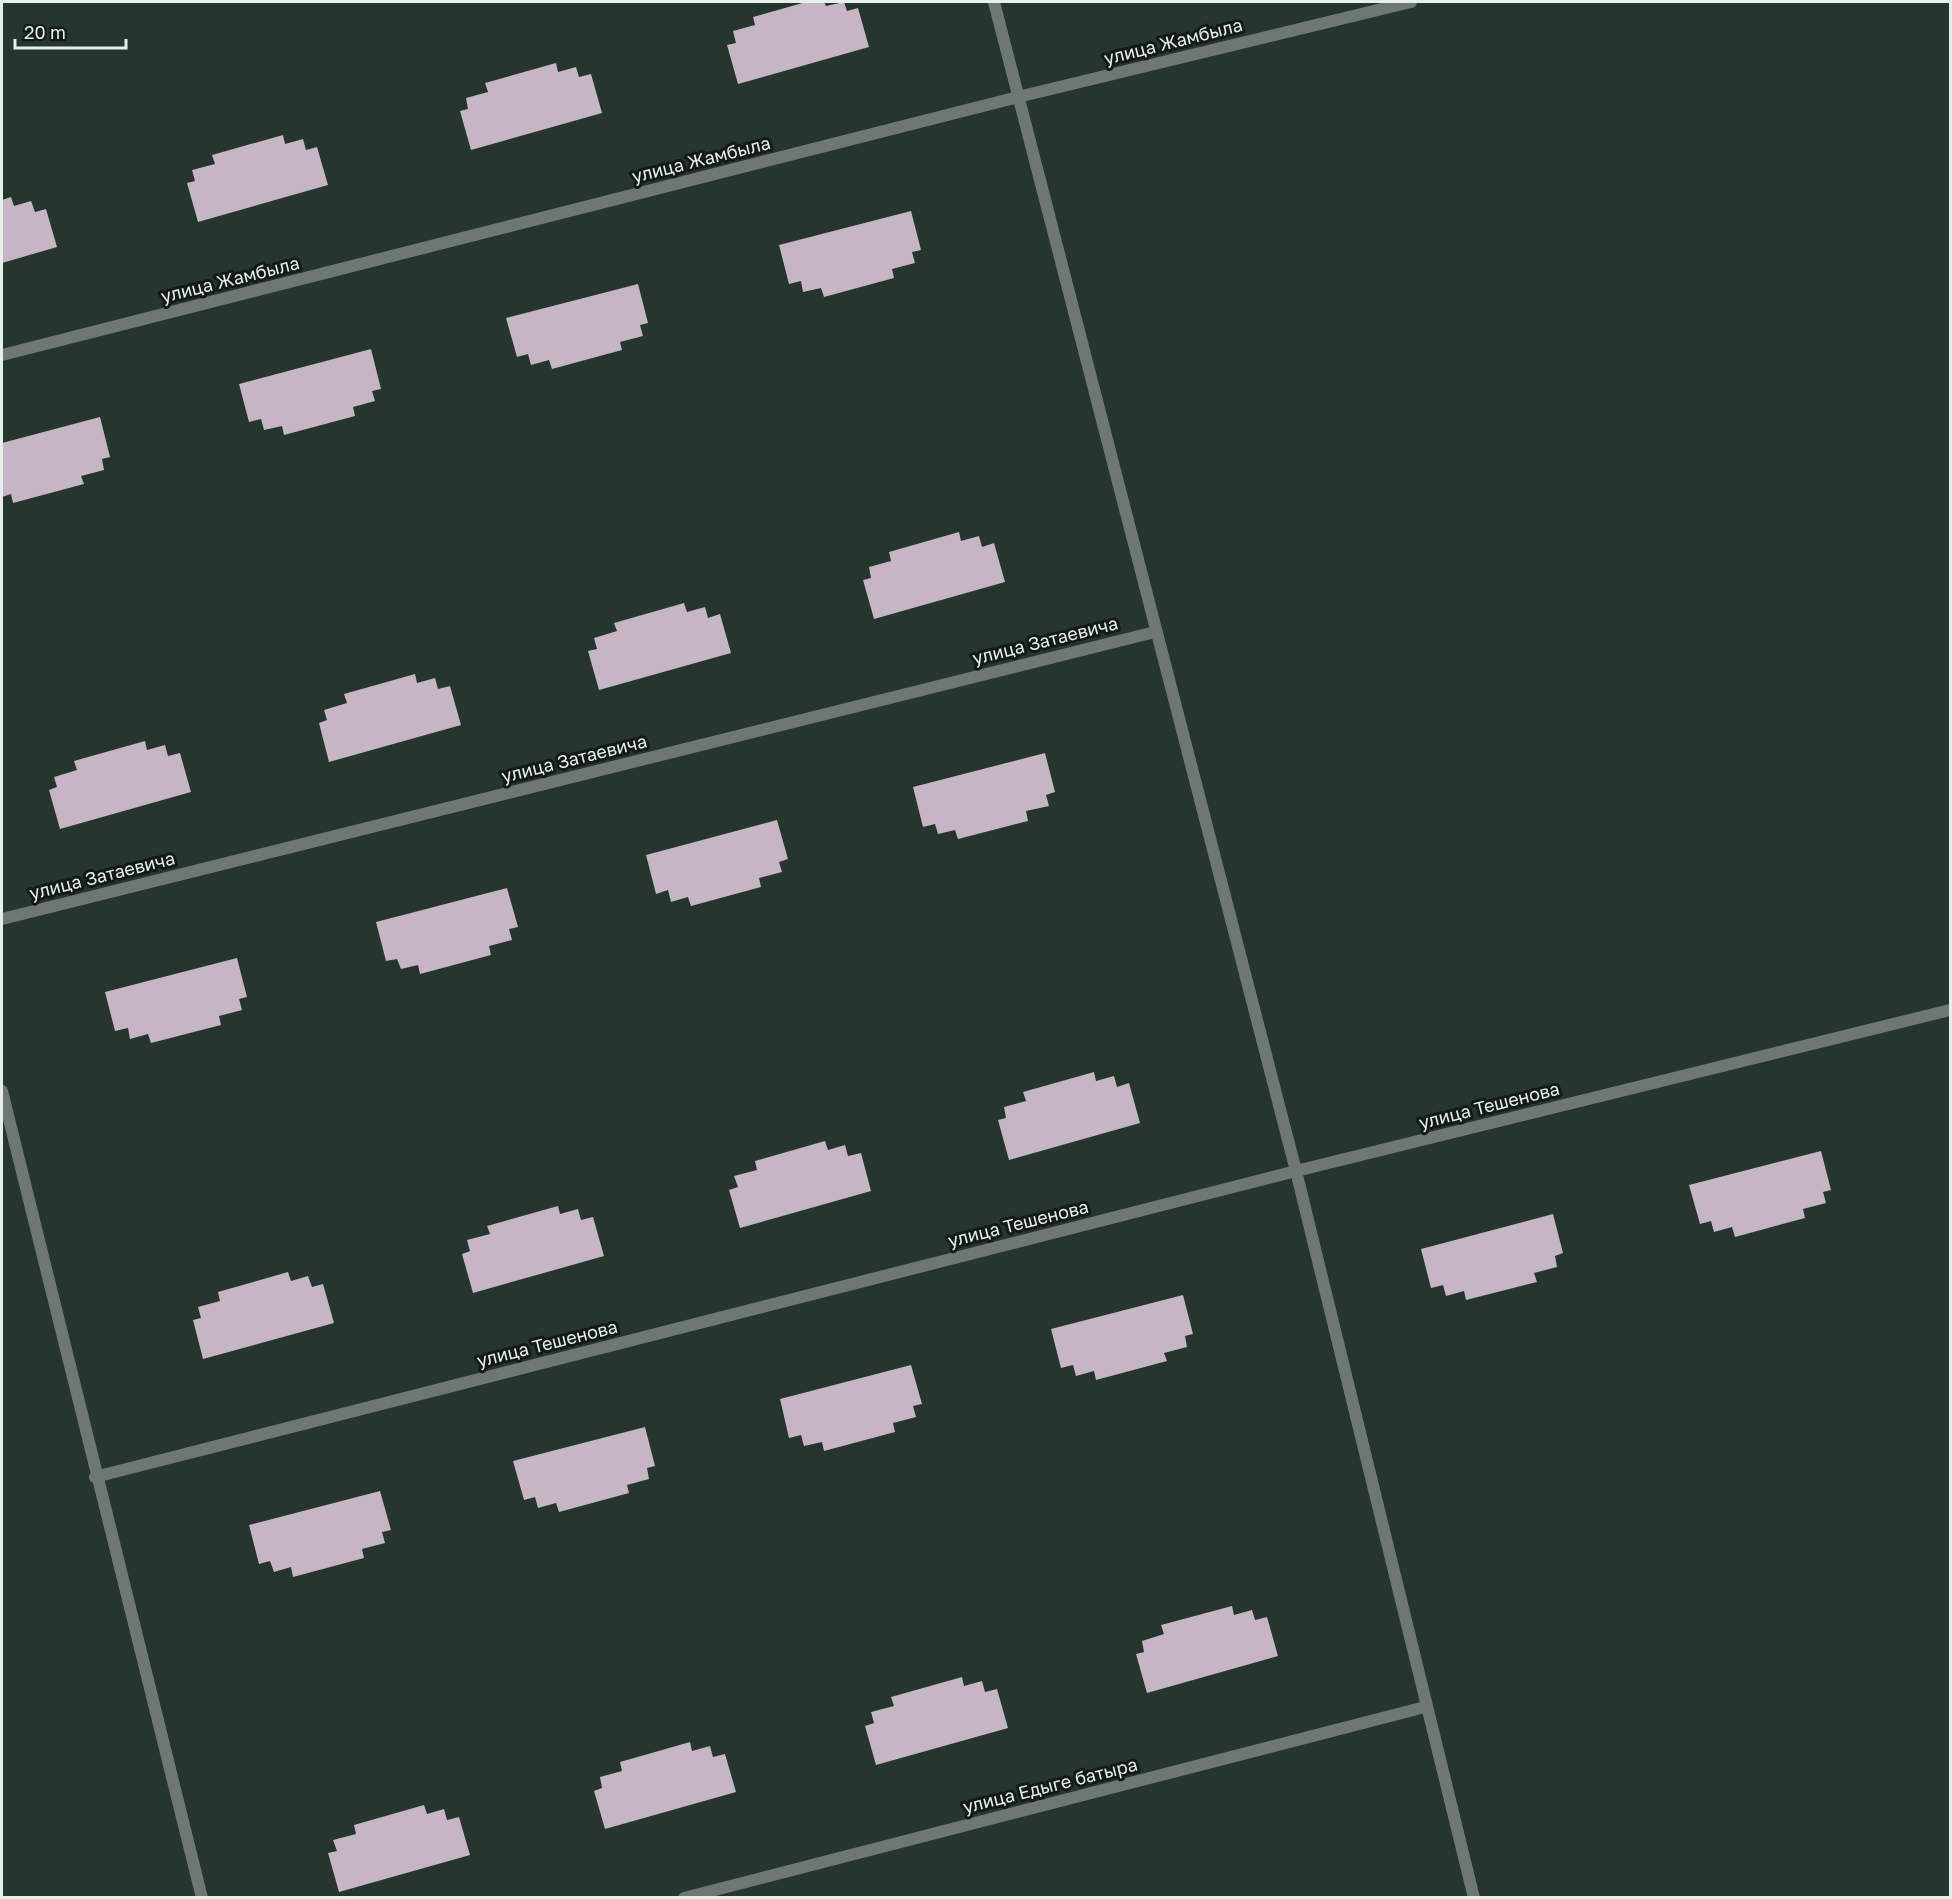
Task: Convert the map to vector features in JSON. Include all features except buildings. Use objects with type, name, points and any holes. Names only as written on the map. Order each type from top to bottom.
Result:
[{"type":"street","points":[[994,2],[1296,1171],[1425,1707],[1474,1898]]},
{"type":"street","name":"улица Жамбыла","points":[[2,355],[1018,97],[1411,2]]},
{"type":"street","name":"улица Затаевича","points":[[2,919],[1155,632]]},
{"type":"street","name":"улица Тешенова","points":[[95,1477],[1296,1171],[1950,1010]]},
{"type":"street","points":[[2,1091],[95,1477],[202,1898]]},
{"type":"street","name":"улица Едыге батыра","points":[[684,1898],[1425,1707]]}]
